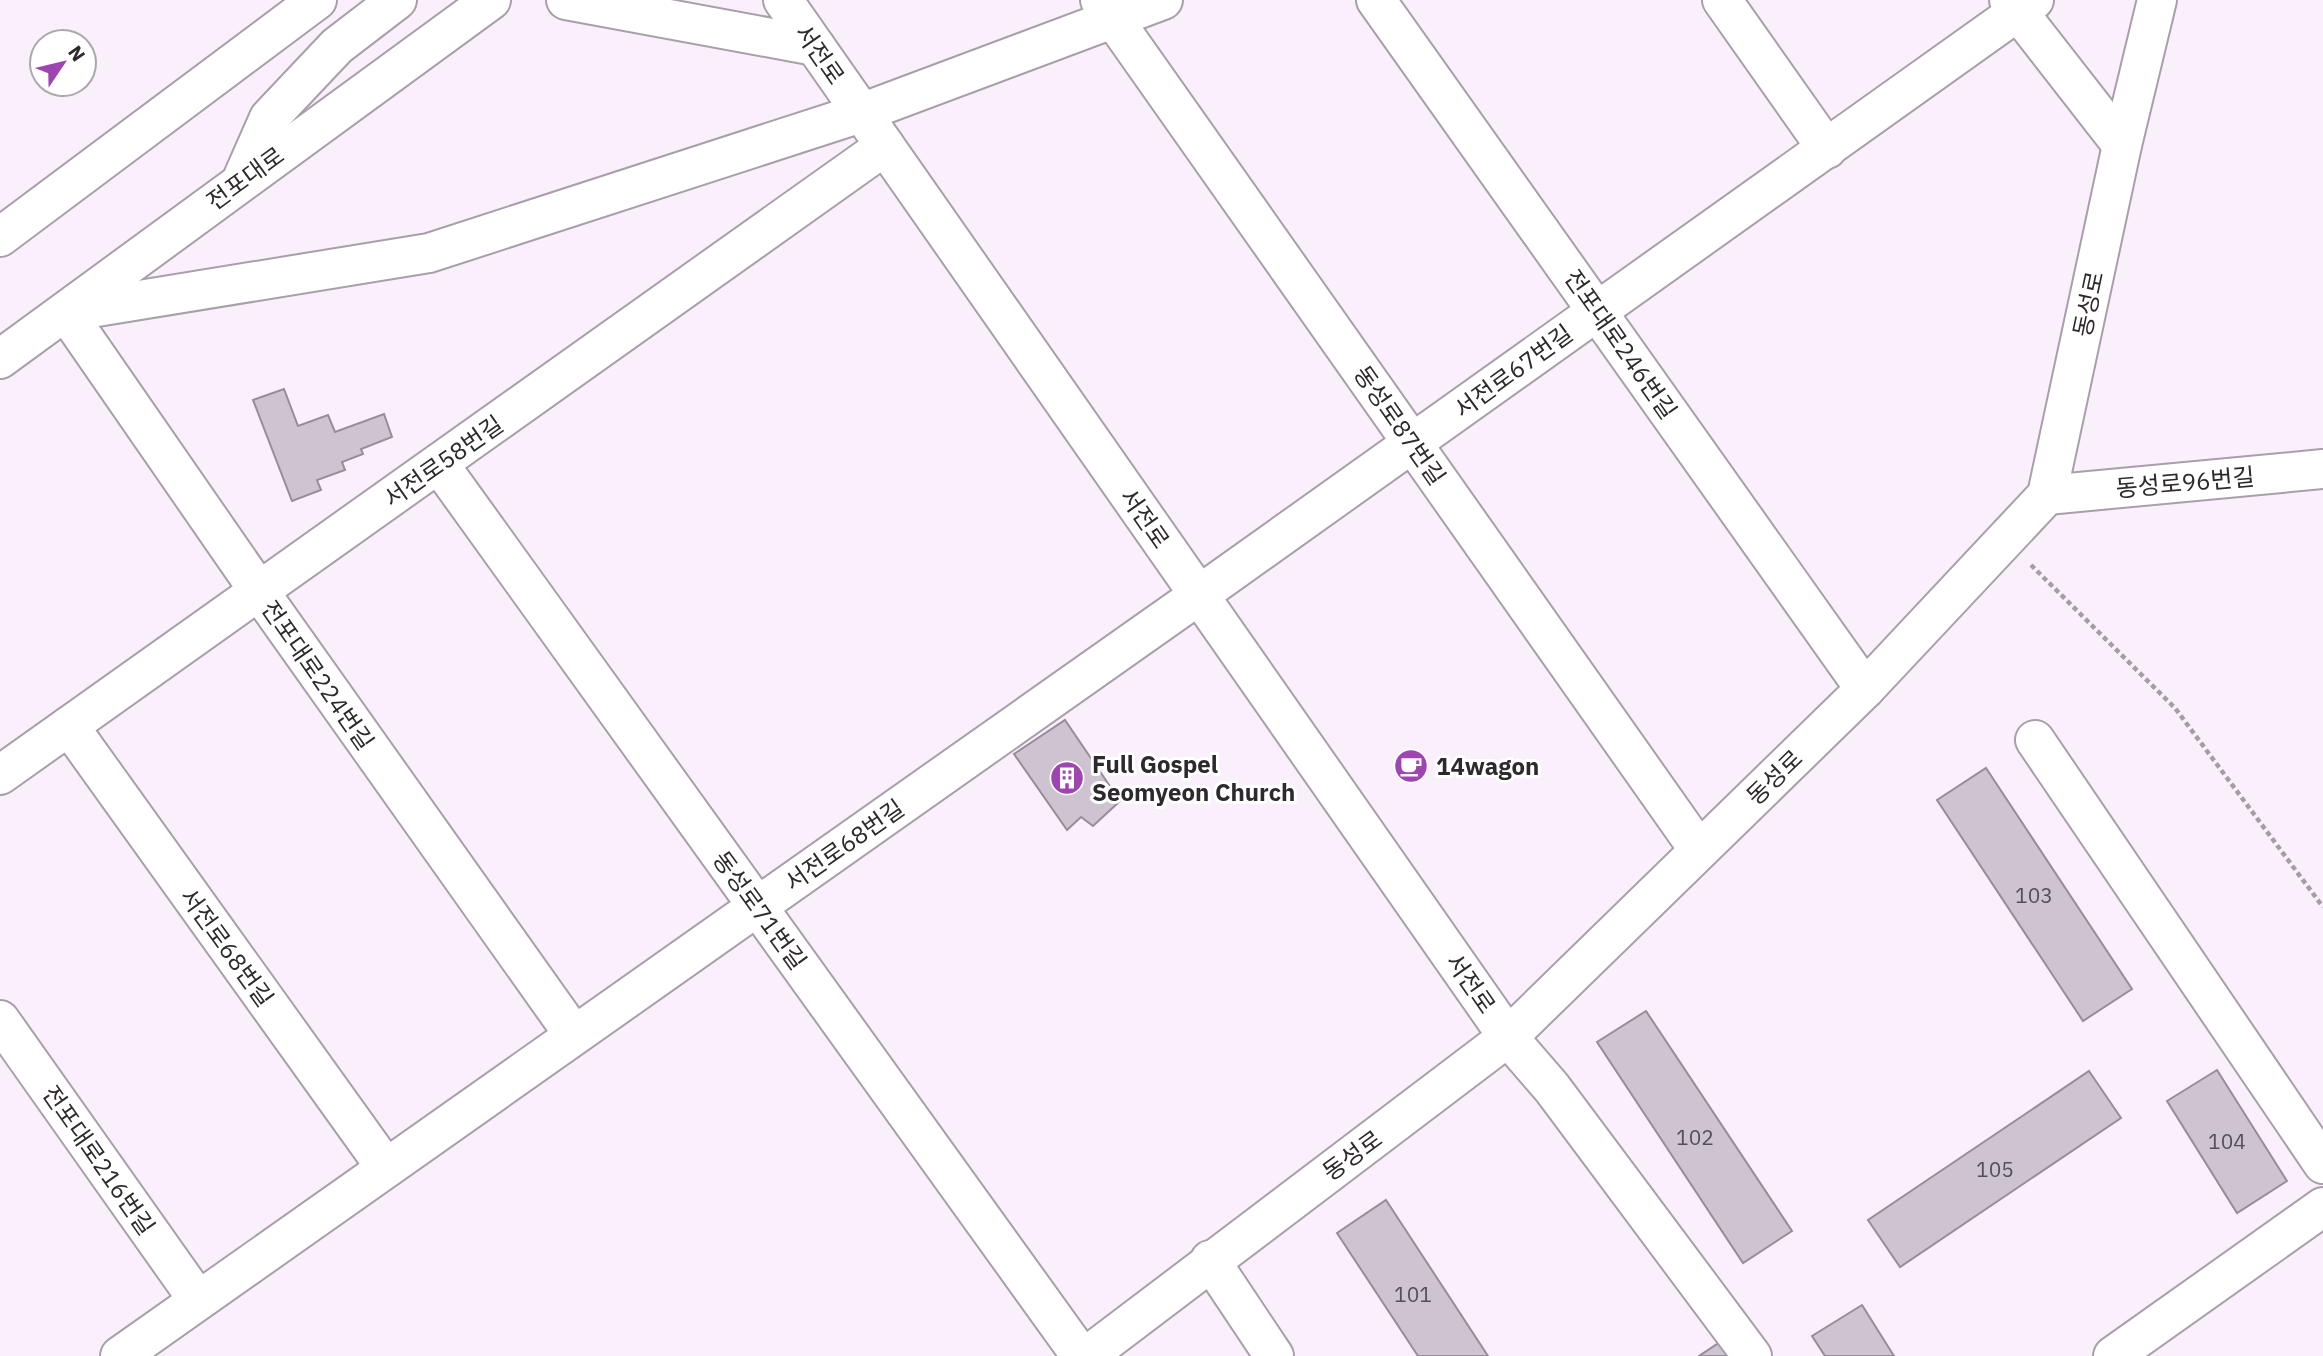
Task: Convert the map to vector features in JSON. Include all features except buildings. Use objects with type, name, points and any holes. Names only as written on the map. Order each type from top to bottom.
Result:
[{"type":"street","points":[[5,224],[317,0]]},
{"type":"street","points":[[242,179],[269,118],[337,46],[397,0]]},
{"type":"street","name":"전포대로","points":[[0,359],[242,179],[491,0]]},
{"type":"street","points":[[566,0],[815,46]]},
{"type":"street","name":"서전로","points":[[782,0],[1508,1037],[1561,1099],[1752,1356]]},
{"type":"street","points":[[66,312],[429,253],[861,113],[1030,47],[1103,6],[1163,0]]},
{"type":"street","name":"전포대로246번길","points":[[1376,0],[1865,689]]},
{"type":"street","points":[[1722,0],[1827,149]]},
{"type":"street","name":"동성로","points":[[1087,1356],[1210,1260],[1508,1037],[1865,689],[2047,495],[2122,145],[2157,0]]},
{"type":"street","points":[[2021,4],[2122,145]]},
{"type":"street","name":"서전로67번길","points":[[1199,595],[1827,149],[2021,4]]},
{"type":"street","name":"동성로87번길","points":[[1103,6],[1699,850]]},
{"type":"street","name":"서전로58번길","points":[[0,775],[885,146]]},
{"type":"street","name":"전포대로224번길","points":[[66,312],[259,591],[574,1035]]},
{"type":"street","name":"동성로71번길","points":[[439,464],[1081,1356]]},
{"type":"street","name":"동성로96번길","points":[[2047,495],[2323,469]]},
{"type":"street","name":"서전로68번길","points":[[120,1356],[1199,595]]},
{"type":"street","name":"서전로68번길","points":[[69,726],[386,1168]]},
{"type":"street","points":[[2035,740],[2323,1164]]},
{"type":"street","name":"전포대로216번길","points":[[0,1020],[198,1300]]},
{"type":"street","points":[[2113,1356],[2323,1207]]},
{"type":"street","points":[[1210,1260],[1274,1356]]},
{"type":"path","points":[[2005,540],[2175,708],[2323,907]]},
{"type":"place","name":"14wagon","points":[[1411,766]]},
{"type":"place","name":"Full Gospel Seomyeon Church","points":[[1067,778]]}]
